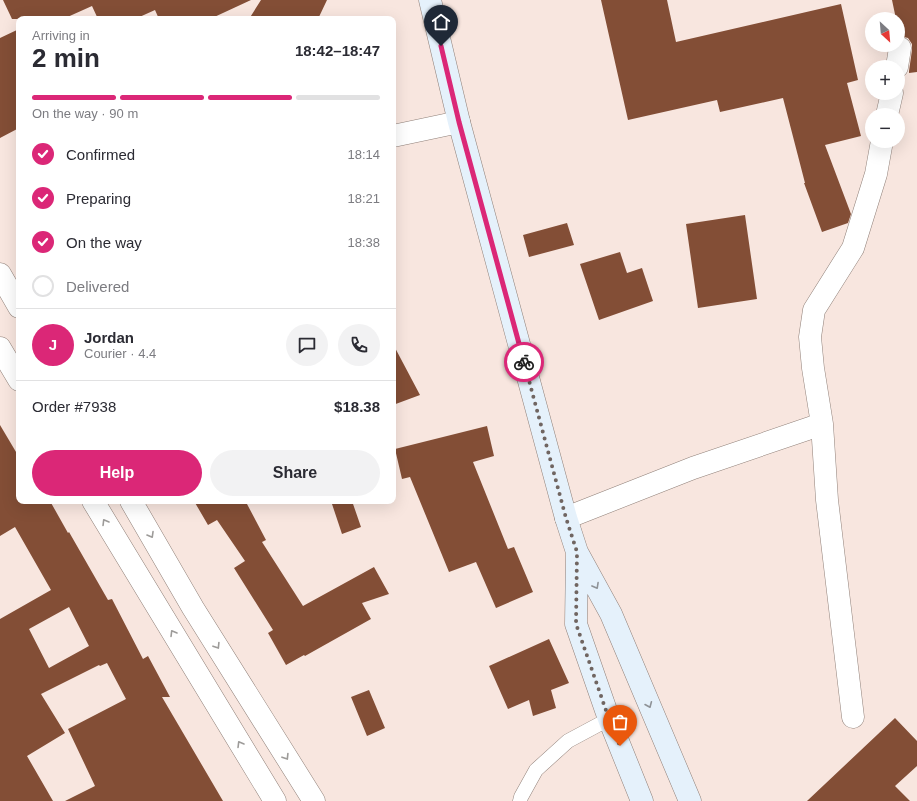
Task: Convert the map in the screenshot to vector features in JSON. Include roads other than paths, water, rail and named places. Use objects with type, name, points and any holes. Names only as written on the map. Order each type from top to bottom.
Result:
[{"type":"main road","points":[[430,0],[459,122],[566,518],[577,552],[611,614],[690,801]]},
{"type":"main road","points":[[577,552],[576,624],[609,719],[642,801]]},
{"type":"street","points":[[396,135],[459,122]]},
{"type":"street","points":[[853,717],[827,500],[822,424],[813,368],[810,337],[814,310],[853,248],[876,174],[881,148]]},
{"type":"street","points":[[0,348],[16,375]]},
{"type":"street","points":[[566,518],[693,468],[822,424]]},
{"type":"street","points":[[95,504],[275,801]]},
{"type":"street","points":[[133,504],[193,608],[314,801]]},
{"type":"lane","points":[[520,801],[520,797],[536,770],[562,746],[568,741],[609,719]]}]
